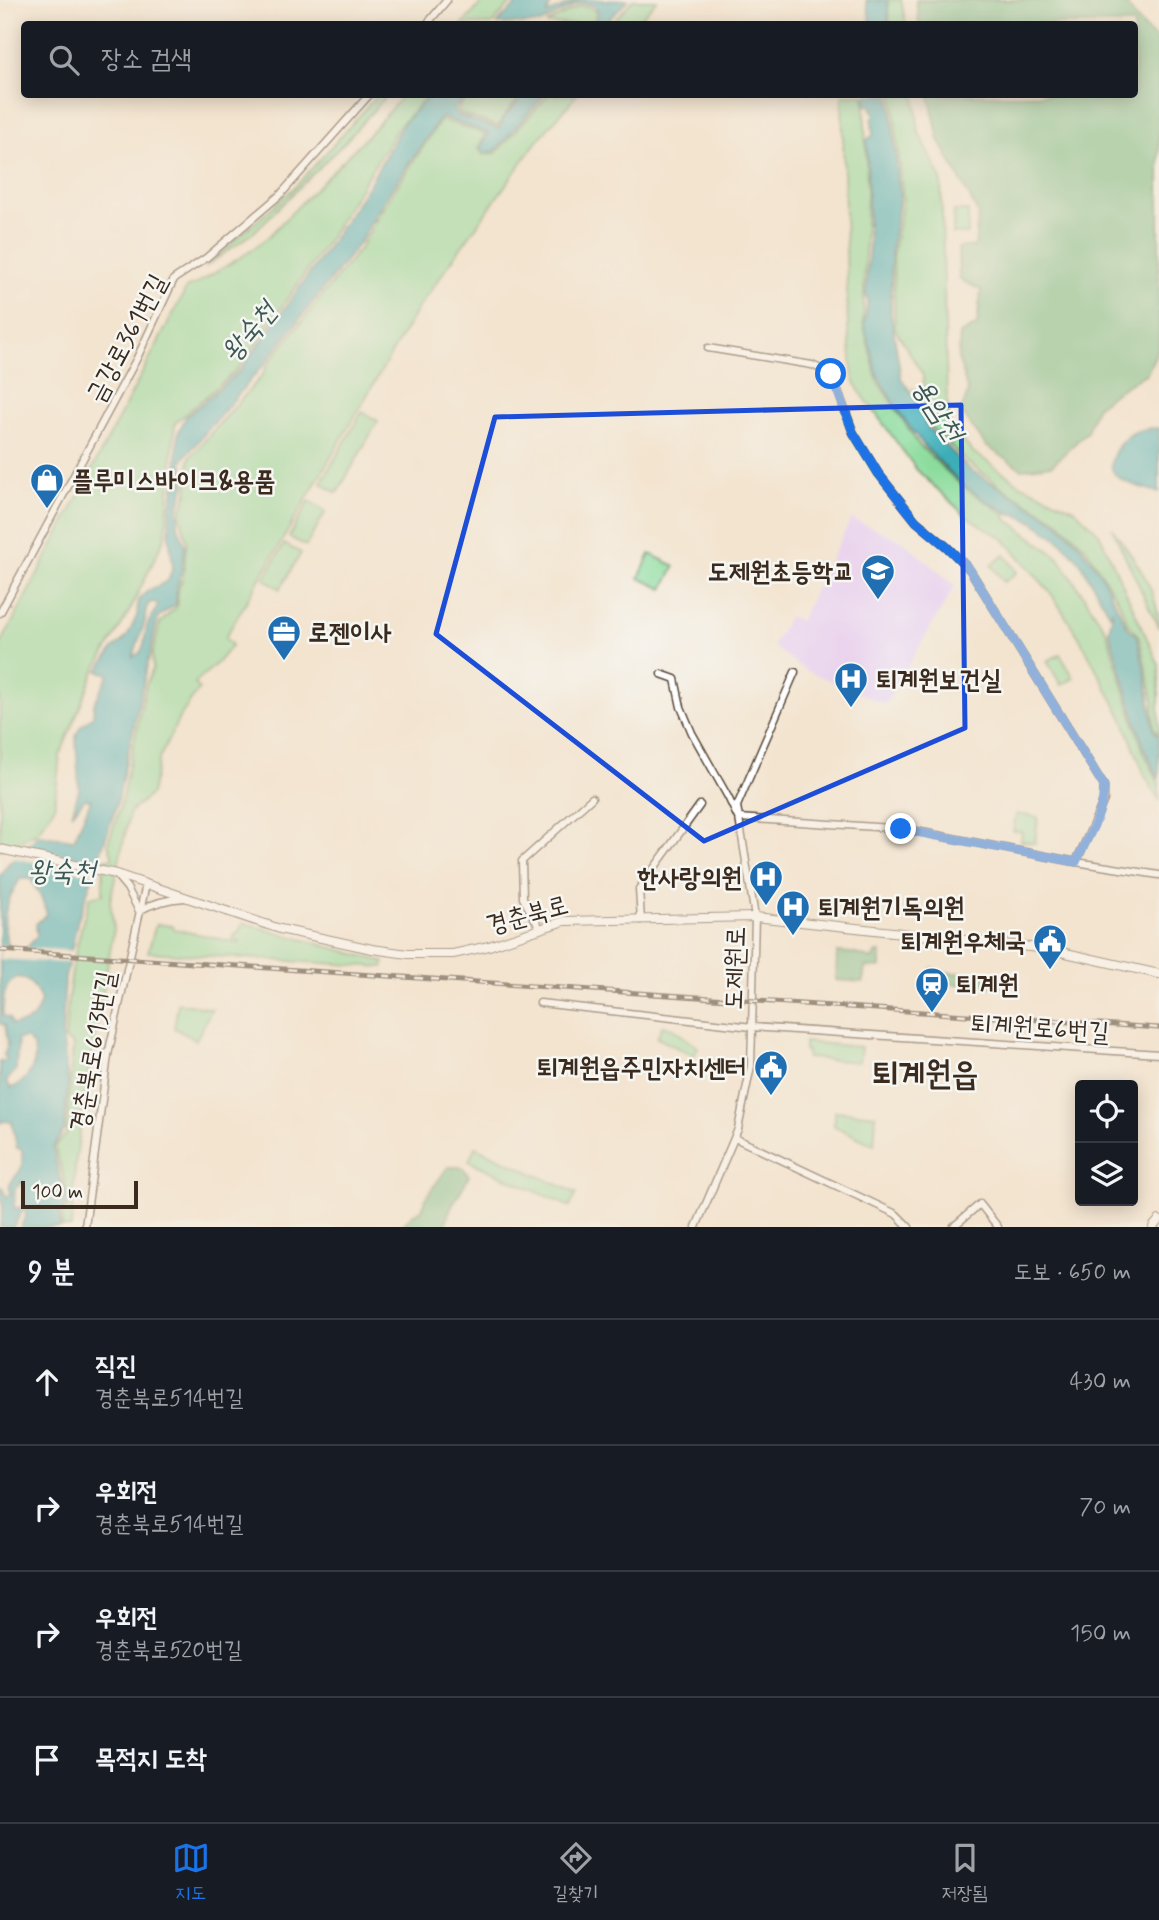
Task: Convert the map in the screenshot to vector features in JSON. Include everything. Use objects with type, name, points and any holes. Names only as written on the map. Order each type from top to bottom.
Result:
[{"type":"street","points":[[430,21],[447,0]]},
{"type":"street","name":"금강로361번길","points":[[0,613],[137,358],[174,279],[206,258],[281,194],[366,98]]},
{"type":"street","points":[[708,348],[812,365],[831,374],[853,432],[878,473],[916,521],[970,570],[1104,786],[1104,800],[1076,862]]},
{"type":"street","name":"도제원로","points":[[696,1227],[734,1138],[751,1066],[755,917],[737,806],[795,672]]},
{"type":"street","points":[[661,674],[675,679],[681,707],[692,733],[738,818],[906,829],[1159,875]]},
{"type":"street","points":[[540,928],[523,898],[522,862],[592,798]]},
{"type":"street","points":[[641,920],[639,889],[700,805]]},
{"type":"street","name":"경춘북로","points":[[0,849],[131,878],[281,929],[408,954],[453,954],[489,946],[564,921],[755,917],[1048,949],[1159,974]]},
{"type":"street","points":[[116,874],[139,911],[151,903],[190,898]]},
{"type":"street","name":"경춘북로613번길","points":[[85,1227],[108,1055],[146,884]]},
{"type":"street","name":"퇴계원로6번길","points":[[540,1003],[752,1027],[1159,1054]]},
{"type":"street","points":[[734,1138],[896,1214],[909,1227]]},
{"type":"street","points":[[953,1227],[980,1204],[998,1227]]},
{"type":"highlighted area","points":[[961,405],[965,728],[704,841],[436,634],[495,417]]},
{"type":"shaded area","name":"도제원초등학교","points":[[851,519],[903,541],[955,586],[885,704],[805,670],[773,646],[789,616],[800,621]]},
{"type":"green space","points":[[484,0],[514,0],[495,21],[466,21]]},
{"type":"green space","points":[[633,0],[657,0],[639,21],[614,21]]},
{"type":"green space","points":[[887,0],[901,0],[905,21],[890,21]]},
{"type":"green space","points":[[916,0],[1123,0],[1139,22],[1159,42],[1159,347],[1147,373],[1096,408],[1087,432],[1052,465],[1022,469],[986,446],[961,411],[968,392],[958,358],[960,334],[977,325],[981,290],[959,279],[958,248],[975,246],[978,213],[939,140],[930,98],[1138,98],[1138,21],[919,21]]},
{"type":"green space","points":[[579,6],[595,9],[593,21],[552,21]]},
{"type":"green space","points":[[375,98],[384,98],[344,143],[253,233],[205,267],[296,186]]},
{"type":"green space","points":[[400,98],[425,98],[398,127],[325,245],[237,370],[175,423],[165,537],[129,612],[94,672],[60,755],[54,808],[37,833],[0,850],[0,646],[187,287],[249,252],[267,238],[370,133]]},
{"type":"green space","points":[[467,98],[519,98],[498,126],[458,113],[459,107]]},
{"type":"green space","points":[[545,98],[574,98],[537,141],[418,308],[225,638],[232,645],[195,683],[199,689],[179,718],[159,759],[151,794],[130,812],[110,901],[114,929],[76,1158],[71,1227],[62,1227],[63,1212],[70,1202],[55,1147],[66,1135],[73,1045],[65,1039],[73,967],[90,897],[103,894],[103,860],[113,858],[108,843],[120,808],[146,685],[153,668],[152,655],[160,623],[178,605],[187,541],[180,515],[187,493],[190,457],[262,376],[267,365],[361,247],[385,204],[441,120],[486,134],[478,147],[483,155],[496,153]]},
{"type":"green space","points":[[842,98],[864,98],[867,186],[863,323],[877,380],[919,445],[962,486],[1006,515],[1005,518],[1058,557],[1106,630],[1143,751],[1159,783],[1159,800],[1145,776],[1122,717],[1079,637],[1050,592],[1004,539],[967,517],[917,470],[858,389],[853,377],[848,327]]},
{"type":"green space","points":[[893,98],[915,98],[919,133],[941,178],[950,427],[973,452],[1020,484],[1074,509],[1099,533],[1159,665],[1159,734],[1154,728],[1153,700],[1139,636],[1128,624],[1118,600],[1086,548],[1059,521],[1009,492],[967,462],[932,428],[913,389],[924,392],[923,375],[895,329],[893,253],[903,201]]},
{"type":"green space","points":[[954,211],[968,211],[968,234],[953,234]]},
{"type":"green space","points":[[362,412],[378,421],[337,493],[321,483]]},
{"type":"green space","points":[[309,501],[326,511],[306,546],[289,537]]},
{"type":"green space","points":[[1112,528],[1150,587],[1159,628]]},
{"type":"green space","points":[[284,544],[301,553],[280,589],[264,579]]},
{"type":"green space","points":[[650,554],[675,566],[663,589],[639,578]]},
{"type":"green space","points":[[1005,555],[1017,572],[1004,582],[991,565]]},
{"type":"green space","points":[[1060,654],[1074,678],[1061,685],[1047,661]]},
{"type":"green space","points":[[1016,814],[1038,817],[1035,843],[1021,841],[1022,832],[1013,831]]},
{"type":"green space","points":[[243,923],[384,962],[383,967],[148,952],[158,924],[239,943],[240,940],[233,939]]},
{"type":"green space","points":[[837,952],[873,959],[877,952],[881,952],[880,968],[865,967],[863,982],[836,980]]},
{"type":"green space","points":[[932,968],[940,972],[1002,976],[1006,982],[1001,987],[941,983],[930,975]]},
{"type":"green space","points":[[178,1003],[212,1009],[196,1040],[174,1028]]},
{"type":"green space","points":[[662,1026],[670,1027],[698,1047],[694,1056],[657,1038]]},
{"type":"green space","points":[[804,1042],[861,1047],[859,1062],[807,1058]]},
{"type":"green space","points":[[835,1111],[876,1115],[874,1145],[834,1126]]},
{"type":"green space","points":[[475,1147],[576,1193],[570,1207],[469,1161]]},
{"type":"green space","points":[[448,1167],[463,1167],[469,1176],[449,1212],[445,1227],[401,1227],[412,1215],[422,1210],[425,1199]]},
{"type":"water","points":[[521,0],[532,0],[533,5],[539,4],[541,0],[552,0],[547,14],[577,0],[628,0],[607,21],[596,21],[598,16],[596,6],[578,3],[545,21],[499,21]]},
{"type":"water","points":[[866,0],[888,0],[888,21],[870,21]]},
{"type":"water","name":"왕숙천","points":[[427,98],[464,98],[454,109],[456,115],[499,129],[505,116],[521,98],[541,98],[495,151],[485,153],[480,148],[489,133],[441,117],[384,200],[360,242],[265,363],[182,460],[185,483],[178,510],[178,526],[185,545],[176,590],[176,604],[158,617],[116,807],[77,923],[65,978],[62,1035],[68,1082],[64,1130],[53,1148],[68,1200],[60,1213],[60,1227],[20,1227],[26,1216],[22,1181],[15,1189],[14,1209],[20,1207],[23,1210],[13,1227],[0,1227],[3,1208],[0,1188],[2,1187],[7,1197],[11,1194],[9,1186],[20,1170],[22,1150],[17,1148],[12,1122],[0,1123],[0,1062],[7,1060],[4,1055],[8,1044],[5,1025],[0,1024],[0,876],[8,864],[39,835],[74,840],[91,800],[85,798],[72,814],[79,790],[76,736],[80,727],[93,716],[94,704],[109,674],[98,671],[113,649],[127,637],[137,616],[138,601],[147,591],[168,581],[173,566],[169,536],[178,433],[186,417],[240,371],[370,183],[402,125]],"holes":[[[155,602],[158,606],[148,624],[142,648],[133,657],[145,621],[146,609],[149,603]],[[20,879],[31,879],[47,914],[36,924],[37,936],[22,954],[10,952],[4,923],[7,906]],[[17,977],[29,982],[41,1000],[32,1018],[12,1025],[10,1018],[3,1016],[4,994],[8,985]],[[26,1038],[32,1045],[35,1059],[22,1082],[11,1088],[6,1082],[16,1069],[18,1039]]]},
{"type":"water","points":[[866,98],[890,98],[900,198],[891,250],[891,315],[901,378],[920,406],[926,426],[969,469],[1057,522],[1079,544],[1100,572],[1127,627],[1137,636],[1154,731],[1159,736],[1159,779],[1144,748],[1109,631],[1113,611],[1110,614],[1078,559],[1058,539],[1033,522],[986,501],[962,484],[926,448],[901,415],[878,377],[864,325],[868,302],[866,295],[869,244],[867,140],[873,135],[872,120],[875,115],[870,104],[866,106]]},
{"type":"water","points":[[1159,428],[1159,493],[1121,479],[1113,472],[1112,461],[1119,445],[1127,437],[1142,430]]},
{"type":"pier","points":[[22,846],[101,863],[97,875],[10,857]]},
{"type":"pier","points":[[0,946],[20,950],[74,951],[72,963],[0,959]]},
{"type":"railway","points":[[0,950],[1159,1028]]},
{"type":"place","name":"플루미스바이크&용품","points":[[47,510]]},
{"type":"place","name":"도제원초등학교","points":[[878,601]]},
{"type":"place","name":"로젠이사","points":[[284,662]]},
{"type":"place","name":"퇴계원보건실","points":[[851,709]]},
{"type":"place","name":"한사랑의원","points":[[766,907]]},
{"type":"place","name":"퇴계원기독의원","points":[[793,937]]},
{"type":"place","name":"퇴계원우체국","points":[[1050,971]]},
{"type":"place","name":"퇴계원","points":[[932,1014]]},
{"type":"place","name":"퇴계원읍주민자치센터","points":[[771,1097]]},
{"type":"district","name":"퇴계원읍","points":[[925,1072]]},
{"type":"route","points":[[831,374],[853,432],[878,473],[916,521],[970,570],[1104,786],[1104,800],[1076,862],[901,829]]},
{"type":"water label","name":"용암천","points":[[939,409]]}]
